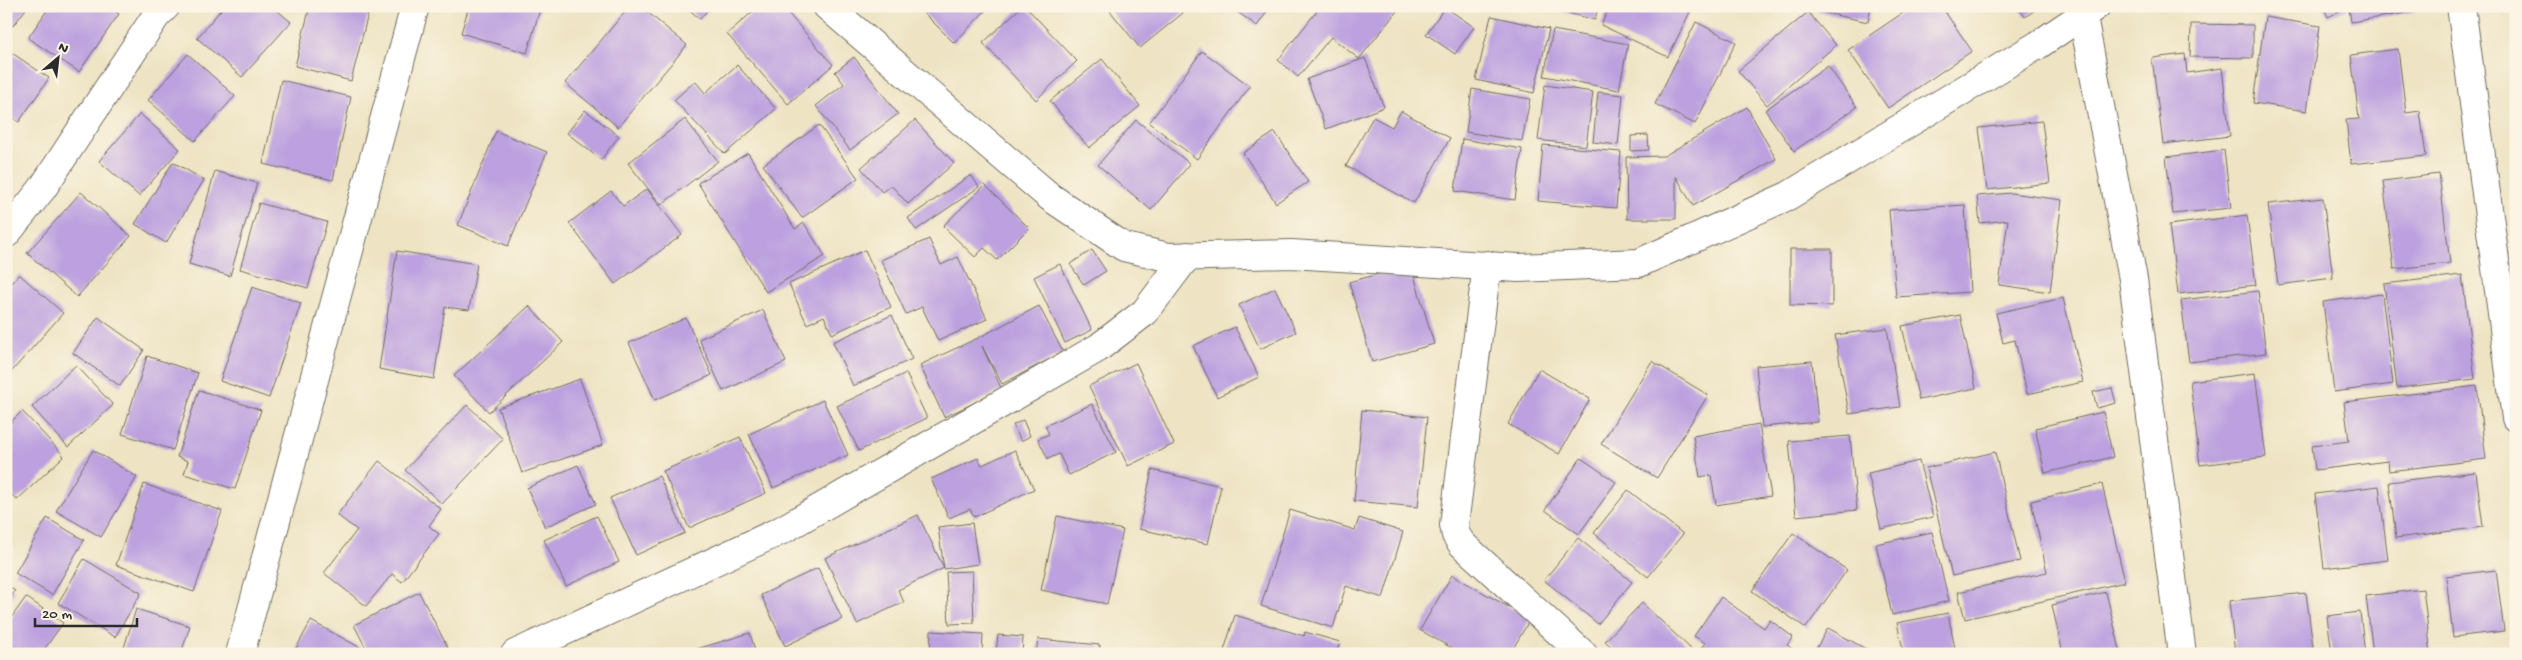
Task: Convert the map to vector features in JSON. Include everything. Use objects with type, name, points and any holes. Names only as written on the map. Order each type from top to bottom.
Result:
[{"type":"street","points":[[6,234],[42,189],[156,16],[166,6]]},
{"type":"street","points":[[240,654],[416,6]]},
{"type":"street","points":[[827,6],[1050,197],[1124,247],[1168,257],[1290,254],[1518,268],[1638,263],[1788,196],[2086,10],[2133,279],[2182,654]]},
{"type":"street","points":[[2461,6],[2516,418]]},
{"type":"street","points":[[515,654],[782,530],[1098,348],[1145,312],[1187,256]]},
{"type":"street","points":[[1487,265],[1454,525],[1456,535],[1462,544],[1583,654]]},
{"type":"building","points":[[6,6],[28,6],[13,26],[6,21]]},
{"type":"building","points":[[50,6],[108,6],[119,14],[79,72],[28,38]]},
{"type":"building","points":[[224,6],[272,6],[291,22],[242,77],[197,38]]},
{"type":"building","points":[[310,6],[354,6],[369,10],[351,81],[295,66]]},
{"type":"building","points":[[469,6],[541,6],[527,53],[461,33]]},
{"type":"building","points":[[630,6],[640,6],[687,45],[618,127],[565,83]]},
{"type":"building","points":[[685,6],[711,6],[700,19]]},
{"type":"building","points":[[759,6],[782,6],[833,65],[788,104],[727,34]]},
{"type":"building","points":[[917,6],[990,6],[954,43]]},
{"type":"building","points":[[1022,6],[1025,6],[1077,61],[1036,100],[983,43]]},
{"type":"building","points":[[1106,6],[1177,6],[1183,13],[1140,48]]},
{"type":"building","points":[[1229,6],[1271,6],[1257,26]]},
{"type":"building","points":[[1321,6],[1401,6],[1359,59],[1331,37],[1298,77],[1278,60]]},
{"type":"building","points":[[1540,6],[1598,6],[1595,20]]},
{"type":"building","points":[[1610,6],[1679,6],[1690,12],[1668,57],[1601,25]]},
{"type":"building","points":[[1793,6],[1871,6],[1868,22]]},
{"type":"building","points":[[1913,6],[1941,6],[1972,51],[1888,108],[1848,50]]},
{"type":"building","points":[[2017,6],[2041,6],[2025,17]]},
{"type":"building","points":[[2323,6],[2417,6],[2418,11],[2351,22],[2349,7],[2328,17]]},
{"type":"building","points":[[1445,7],[1474,27],[1455,54],[1426,34]]},
{"type":"building","points":[[1808,12],[1836,45],[1767,105],[1738,71]]},
{"type":"building","points":[[1491,16],[1549,29],[1534,93],[1476,80]]},
{"type":"building","points":[[2265,17],[2320,26],[2307,111],[2253,103]]},
{"type":"building","points":[[1696,22],[1736,42],[1695,124],[1655,104]]},
{"type":"building","points":[[2191,24],[2253,25],[2253,58],[2190,57]]},
{"type":"building","points":[[1553,30],[1628,44],[1619,90],[1544,76]]},
{"type":"building","points":[[6,49],[49,78],[19,122],[6,114]]},
{"type":"building","points":[[2398,49],[2406,113],[2420,111],[2426,156],[2351,164],[2346,120],[2359,119],[2351,55]]},
{"type":"building","points":[[1202,51],[1250,86],[1197,159],[1149,123]]},
{"type":"building","points":[[188,54],[235,96],[195,141],[148,100]]},
{"type":"building","points":[[2185,54],[2187,73],[2222,68],[2230,136],[2163,144],[2152,58]]},
{"type":"building","points":[[854,57],[898,114],[850,150],[816,106],[844,84],[835,72]]},
{"type":"building","points":[[1365,58],[1384,107],[1326,129],[1307,79]]},
{"type":"building","points":[[1102,59],[1140,106],[1089,148],[1050,101]]},
{"type":"building","points":[[737,65],[776,109],[725,154],[674,100],[695,81],[705,93]]},
{"type":"building","points":[[1828,66],[1857,107],[1794,151],[1765,110]]},
{"type":"building","points":[[281,80],[351,97],[333,180],[263,164]]},
{"type":"building","points":[[1545,85],[1593,92],[1586,146],[1538,140]]},
{"type":"building","points":[[1472,89],[1530,99],[1522,141],[1466,132]]},
{"type":"building","points":[[1598,92],[1623,95],[1618,145],[1593,142]]},
{"type":"building","points":[[1747,107],[1776,159],[1693,206],[1676,176],[1676,219],[1627,219],[1626,157],[1664,156]]},
{"type":"building","points":[[585,110],[619,136],[601,160],[567,133]]},
{"type":"building","points":[[1401,111],[1450,138],[1414,203],[1346,166],[1373,117],[1392,127]]},
{"type":"building","points":[[140,114],[180,149],[139,196],[99,161]]},
{"type":"building","points":[[685,119],[718,161],[661,205],[628,163]]},
{"type":"building","points":[[915,120],[954,163],[908,204],[891,185],[882,192],[861,168]]},
{"type":"building","points":[[1136,120],[1190,164],[1151,210],[1098,165]]},
{"type":"building","points":[[2042,121],[2050,183],[1987,190],[1979,128]]},
{"type":"building","points":[[819,125],[858,178],[802,218],[763,165]]},
{"type":"building","points":[[496,131],[547,152],[508,246],[458,225]]},
{"type":"building","points":[[1275,132],[1308,182],[1276,203],[1243,153]]},
{"type":"building","points":[[1648,135],[1649,150],[1631,151],[1631,136]]},
{"type":"building","points":[[1462,139],[1522,149],[1515,200],[1455,191]]},
{"type":"building","points":[[1543,145],[1621,152],[1616,208],[1538,201]]},
{"type":"building","points":[[2224,150],[2231,208],[2173,214],[2166,157]]},
{"type":"building","points":[[748,153],[795,229],[804,223],[825,256],[766,292],[698,183]]},
{"type":"building","points":[[173,162],[204,180],[166,243],[135,224]]},
{"type":"building","points":[[215,171],[257,183],[230,276],[189,264]]},
{"type":"building","points":[[2439,174],[2450,263],[2394,269],[2383,181]]},
{"type":"building","points":[[971,175],[979,187],[916,230],[908,218]]},
{"type":"building","points":[[985,185],[1029,228],[997,260],[984,248],[975,257],[943,226]]},
{"type":"building","points":[[647,189],[682,235],[615,284],[569,223],[611,191],[623,206]]},
{"type":"building","points":[[81,192],[131,236],[77,297],[27,253]]},
{"type":"building","points":[[2011,193],[2062,200],[2050,292],[1999,285],[2008,220],[1980,223],[1977,196]]},
{"type":"building","points":[[2323,198],[2333,278],[2278,285],[2268,204]]},
{"type":"building","points":[[259,203],[327,222],[308,288],[240,269]]},
{"type":"building","points":[[1965,205],[1970,292],[1896,297],[1889,210]]},
{"type":"building","points":[[2247,215],[2256,285],[2178,294],[2169,225]]},
{"type":"building","points":[[929,239],[941,265],[958,257],[987,319],[938,341],[922,307],[906,314],[881,260]]},
{"type":"building","points":[[1790,249],[1832,249],[1832,306],[1790,305]]},
{"type":"building","points":[[865,250],[891,307],[832,334],[824,316],[807,324],[789,284]]},
{"type":"building","points":[[1092,250],[1106,271],[1084,285],[1070,264]]},
{"type":"building","points":[[397,251],[477,264],[469,310],[445,307],[434,379],[379,369]]},
{"type":"building","points":[[1060,264],[1092,330],[1065,343],[1034,277]]},
{"type":"building","points":[[1411,265],[1434,344],[1372,362],[1349,282]]},
{"type":"building","points":[[19,274],[63,313],[6,378],[6,289]]},
{"type":"building","points":[[2462,275],[2475,379],[2397,388],[2384,284]]},
{"type":"building","points":[[252,287],[301,303],[269,398],[220,381]]},
{"type":"building","points":[[1275,288],[1296,332],[1260,349],[1239,305]]},
{"type":"building","points":[[2258,291],[2266,353],[2189,362],[2181,300]]},
{"type":"building","points":[[2382,294],[2393,384],[2334,392],[2323,302]]},
{"type":"building","points":[[2063,298],[2083,382],[2027,394],[2015,340],[2003,343],[1996,313]]},
{"type":"building","points":[[529,306],[563,342],[489,412],[454,376]]},
{"type":"building","points":[[1039,306],[1063,352],[1002,384],[982,346],[1002,390],[944,417],[920,365],[978,338]]},
{"type":"building","points":[[763,310],[786,362],[723,391],[699,339]]},
{"type":"building","points":[[892,315],[912,359],[853,386],[833,342]]},
{"type":"building","points":[[1960,315],[1976,388],[1919,400],[1902,326]]},
{"type":"building","points":[[98,317],[144,350],[120,386],[73,353]]},
{"type":"building","points":[[686,318],[712,375],[655,400],[629,343]]},
{"type":"building","points":[[1235,327],[1259,377],[1217,397],[1193,346]]},
{"type":"building","points":[[1887,328],[1900,407],[1849,414],[1835,335]]},
{"type":"building","points":[[147,356],[198,373],[173,450],[122,434]]},
{"type":"building","points":[[1652,361],[1708,395],[1657,478],[1601,444]]},
{"type":"building","points":[[1812,361],[1818,422],[1762,427],[1756,366]]},
{"type":"building","points":[[1136,363],[1174,444],[1128,466],[1089,386]]},
{"type":"building","points":[[76,365],[113,405],[68,447],[32,407]]},
{"type":"building","points":[[1539,369],[1590,399],[1559,454],[1508,424]]},
{"type":"building","points":[[906,373],[927,418],[859,451],[837,406]]},
{"type":"building","points":[[2255,373],[2266,457],[2200,465],[2190,381]]},
{"type":"building","points":[[580,379],[603,445],[522,473],[498,408]]},
{"type":"building","points":[[2477,386],[2486,459],[2389,471],[2388,461],[2315,470],[2312,446],[2349,441],[2344,402]]},
{"type":"building","points":[[2112,388],[2116,403],[2097,408],[2093,392]]},
{"type":"building","points":[[199,390],[261,410],[235,489],[184,474],[188,461],[177,457]]},
{"type":"building","points":[[823,400],[848,455],[773,488],[749,434]]},
{"type":"building","points":[[1092,404],[1116,452],[1069,475],[1059,454],[1048,459],[1038,439],[1049,434],[1045,426]]},
{"type":"building","points":[[467,405],[503,439],[442,504],[405,470]]},
{"type":"building","points":[[1362,410],[1427,417],[1418,507],[1354,501]]},
{"type":"building","points":[[22,411],[64,456],[17,500],[6,489],[6,427]]},
{"type":"building","points":[[2103,412],[2113,457],[2045,473],[2035,428]]},
{"type":"building","points":[[1023,420],[1030,436],[1021,441],[1013,425]]},
{"type":"building","points":[[1759,424],[1771,496],[1716,505],[1711,475],[1700,477],[1693,436]]},
{"type":"building","points":[[1850,436],[1857,510],[1796,516],[1789,441]]},
{"type":"building","points":[[740,437],[766,493],[689,528],[663,471]]},
{"type":"building","points":[[93,450],[137,477],[101,537],[56,511]]},
{"type":"building","points":[[1015,450],[1034,489],[974,517],[970,509],[949,518],[931,479],[978,458],[982,465]]},
{"type":"building","points":[[1995,452],[2020,561],[1952,576],[1926,468]]},
{"type":"building","points":[[1581,458],[1616,482],[1579,534],[1545,510]]},
{"type":"building","points":[[379,461],[441,509],[429,526],[439,534],[402,582],[392,574],[366,606],[324,573],[357,530],[337,515]]},
{"type":"building","points":[[1919,461],[1933,517],[1881,529],[1868,473]]},
{"type":"building","points":[[578,465],[596,504],[545,527],[527,488]]},
{"type":"building","points":[[1152,470],[1221,486],[1208,544],[1139,529]]},
{"type":"building","points":[[2476,472],[2483,527],[2396,538],[2389,482]]},
{"type":"building","points":[[659,476],[685,533],[636,555],[610,498]]},
{"type":"building","points":[[144,484],[222,511],[194,592],[116,565]]},
{"type":"building","points":[[2102,484],[2125,582],[1965,619],[1958,592],[2047,572],[2031,501]]},
{"type":"building","points":[[2379,486],[2388,560],[2324,568],[2315,494]]},
{"type":"building","points":[[1628,490],[1683,534],[1648,577],[1594,533]]},
{"type":"building","points":[[1290,510],[1355,530],[1359,518],[1403,532],[1383,598],[1346,586],[1333,628],[1261,606]]},
{"type":"building","points":[[918,515],[944,568],[898,590],[904,602],[857,624],[825,558]]},
{"type":"building","points":[[597,516],[619,562],[566,586],[544,540]]},
{"type":"building","points":[[1057,516],[1123,530],[1107,604],[1041,590]]},
{"type":"building","points":[[47,518],[84,540],[52,595],[15,573]]},
{"type":"building","points":[[972,523],[978,564],[944,569],[938,527]]},
{"type":"building","points":[[1932,532],[1949,601],[1892,615],[1876,544]]},
{"type":"building","points":[[1793,533],[1847,570],[1806,628],[1752,591]]},
{"type":"building","points":[[1578,538],[1632,582],[1598,624],[1544,580]]},
{"type":"building","points":[[84,559],[141,593],[115,637],[58,603]]},
{"type":"building","points":[[818,568],[842,619],[785,646],[761,595]]},
{"type":"building","points":[[2496,570],[2504,631],[2453,637],[2446,576]]},
{"type":"building","points":[[972,571],[974,623],[949,624],[946,572]]},
{"type":"building","points":[[1452,575],[1530,619],[1510,654],[1462,654],[1420,630]]},
{"type":"building","points":[[6,585],[15,591],[6,604]]},
{"type":"building","points":[[2423,589],[2431,654],[2373,654],[2366,596]]},
{"type":"building","points":[[419,592],[449,650],[441,654],[369,654],[354,625]]},
{"type":"building","points":[[2106,592],[2121,654],[2063,654],[2052,605]]},
{"type":"building","points":[[2306,593],[2314,654],[2235,654],[2229,601]]},
{"type":"building","points":[[26,597],[63,623],[41,654],[6,654],[6,625]]},
{"type":"building","points":[[1721,597],[1764,628],[1770,620],[1793,637],[1787,645],[1799,654],[1697,654],[1705,643],[1694,636]]},
{"type":"building","points":[[1642,603],[1693,651],[1690,654],[1619,654],[1605,641]]},
{"type":"building","points":[[136,609],[190,626],[181,654],[122,654]]},
{"type":"building","points":[[2360,612],[2365,654],[2332,654],[2327,616]]},
{"type":"building","points":[[1948,613],[1956,654],[1904,654],[1897,623]]},
{"type":"building","points":[[1235,615],[1304,636],[1305,632],[1340,642],[1336,654],[1223,654]]},
{"type":"building","points":[[311,621],[361,648],[357,654],[293,654]]},
{"type":"building","points":[[1828,628],[1875,654],[1813,654]]},
{"type":"building","points":[[931,631],[983,634],[982,654],[930,654]]},
{"type":"building","points":[[750,633],[756,654],[683,654],[683,653]]},
{"type":"building","points":[[998,635],[1023,637],[1022,654],[996,654]]},
{"type":"building","points":[[1038,639],[1100,645],[1099,654],[1036,654]]}]
